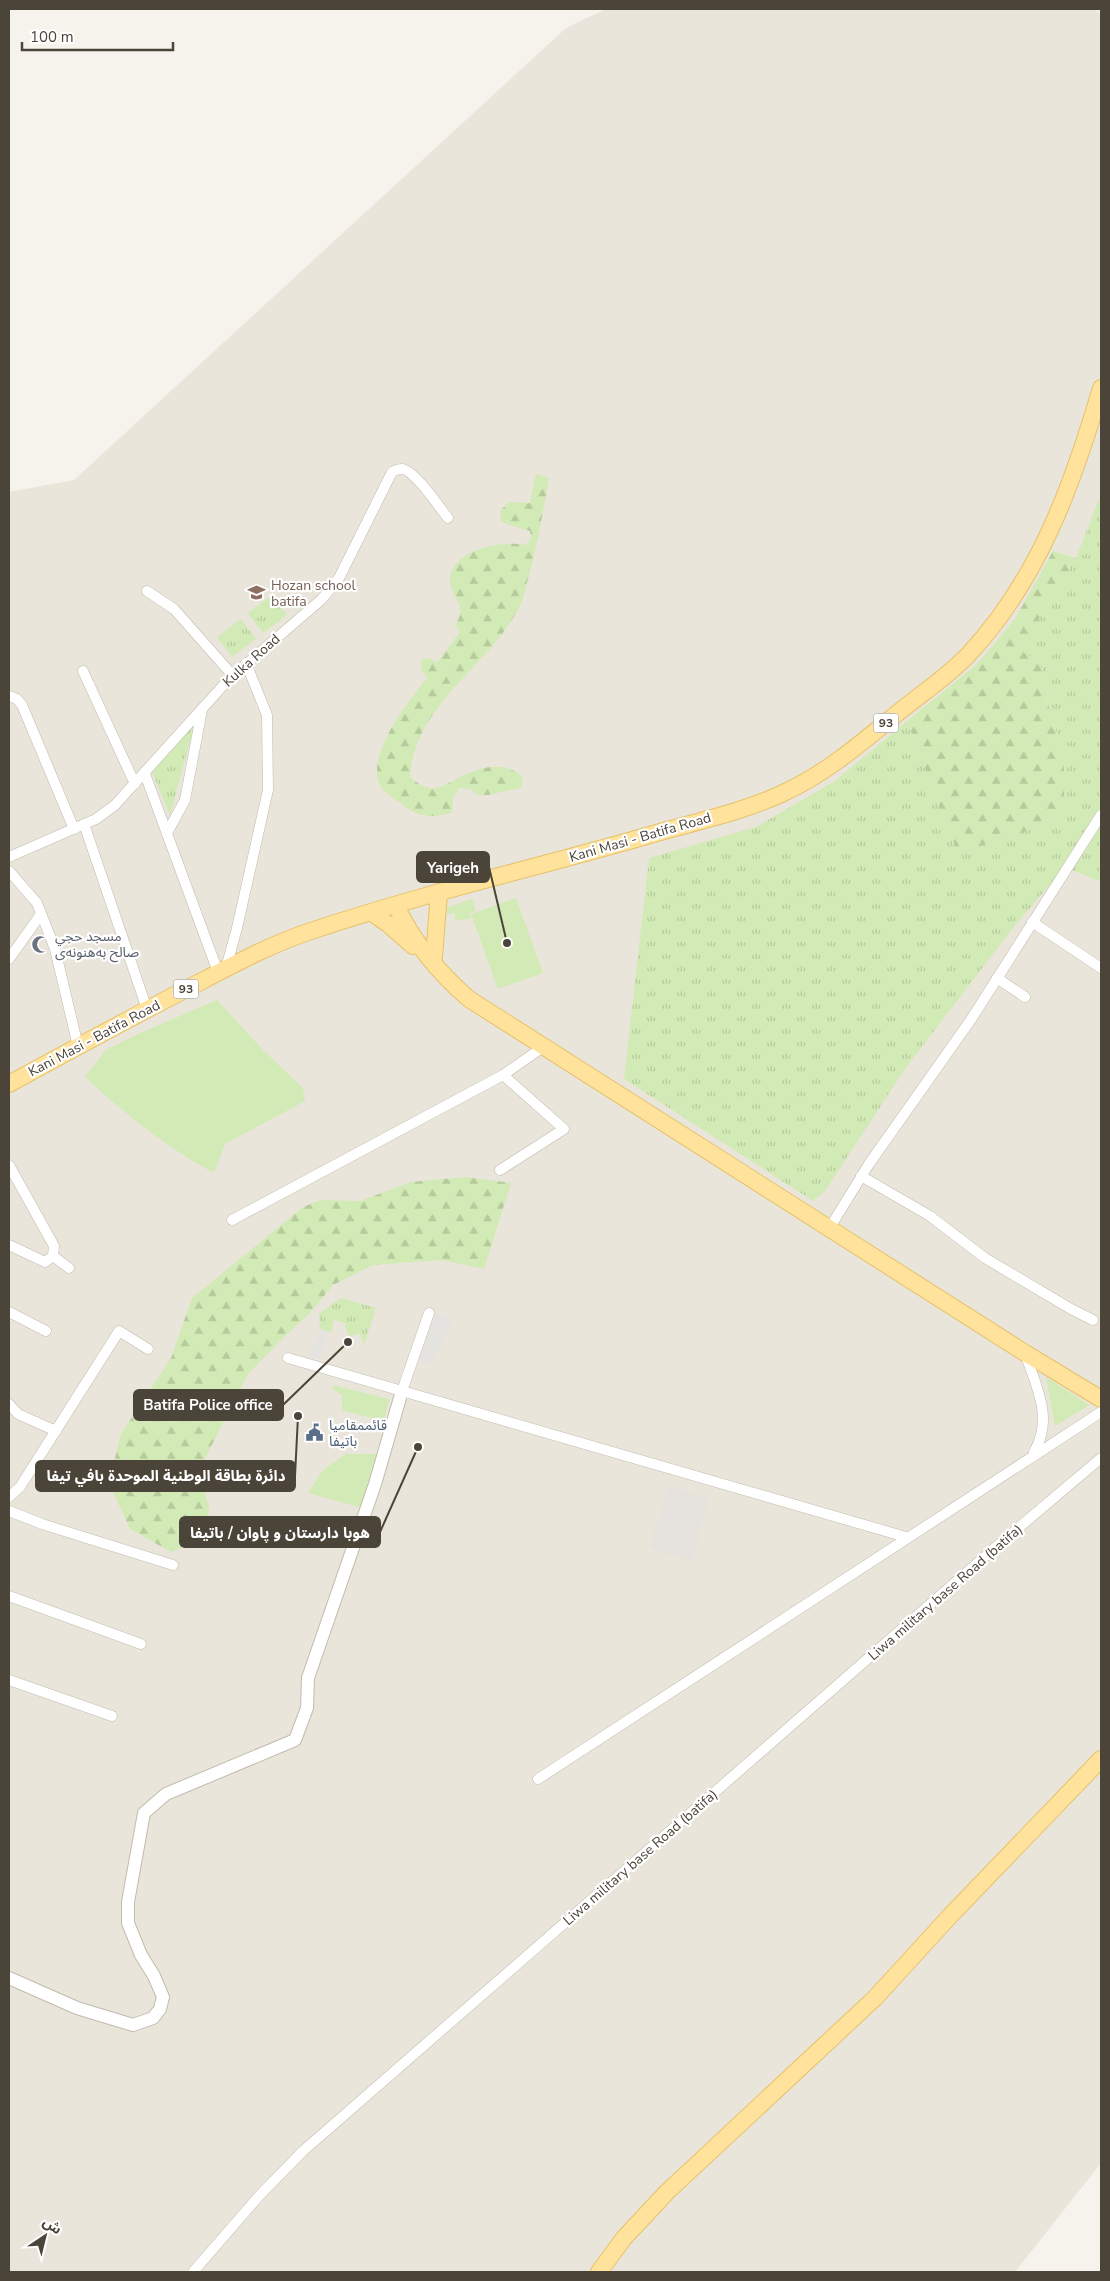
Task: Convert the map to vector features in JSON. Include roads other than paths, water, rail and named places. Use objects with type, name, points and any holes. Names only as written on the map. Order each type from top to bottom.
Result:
[{"type":"main road","name":"Kani Masi - Batifa Road","points":[[9,1084],[222,970],[312,930],[439,892],[611,846],[755,804],[781,794],[806,781],[873,733],[966,657],[998,619],[1028,573],[1059,513],[1080,457],[1101,388]]},
{"type":"main road","points":[[434,959],[439,892]]},
{"type":"main road","points":[[401,904],[449,981],[469,999],[1101,1400]]},
{"type":"main road","points":[[372,913],[388,924],[428,961],[434,959]]},
{"type":"main road","points":[[599,2272],[624,2238],[667,2192],[875,1998],[950,1916],[1101,1759]]},
{"type":"street","name":"Kulka Road","points":[[9,857],[96,819],[115,805],[246,663],[322,599],[339,578],[392,472],[398,469],[404,470],[414,477],[448,518]]},
{"type":"street","points":[[147,592],[174,610],[234,677]]},
{"type":"street","points":[[222,970],[237,928],[268,790],[266,714],[246,663]]},
{"type":"street","points":[[83,671],[135,784]]},
{"type":"street","points":[[9,696],[17,699],[22,705],[79,827],[147,1009]]},
{"type":"street","points":[[167,833],[185,800],[202,709]]},
{"type":"street","points":[[145,774],[222,970]]},
{"type":"street","points":[[829,1229],[861,1176],[972,1018],[1101,815]]},
{"type":"street","points":[[9,871],[36,903],[55,948],[78,1046]]},
{"type":"street","points":[[9,959],[41,914]]},
{"type":"street","points":[[1032,922],[1101,968]]},
{"type":"street","points":[[997,978],[1026,997]]},
{"type":"street","points":[[232,1220],[504,1075],[543,1047]]},
{"type":"street","points":[[500,1170],[564,1129],[504,1075]]},
{"type":"street","points":[[9,1166],[54,1246],[53,1256],[45,1262],[9,1247]]},
{"type":"street","points":[[861,1176],[930,1216],[985,1258],[1093,1320]]},
{"type":"street","points":[[53,1256],[69,1268]]},
{"type":"street","points":[[9,1312],[46,1331]]},
{"type":"street","points":[[9,1978],[77,2008],[133,2025],[153,2018],[160,2009],[163,1997],[154,1976],[141,1955],[128,1923],[128,1902],[144,1813],[166,1794],[295,1740],[307,1708],[308,1678],[375,1484],[402,1391],[428,1313]]},
{"type":"street","points":[[9,1497],[20,1487],[119,1331],[148,1349]]},
{"type":"street","points":[[1025,1353],[1044,1414],[1044,1428],[1040,1443],[1032,1455]]},
{"type":"street","points":[[288,1358],[906,1537]]},
{"type":"street","points":[[9,1395],[9,1402],[18,1414],[56,1431]]},
{"type":"street","points":[[538,1779],[823,1595],[906,1537],[1101,1412]]},
{"type":"street","name":"Liwa military base Road (batifa)","points":[[194,2272],[259,2196],[304,2151],[996,1546],[1101,1458]]},
{"type":"street","points":[[9,1511],[42,1524],[173,1565]]},
{"type":"street","points":[[9,1596],[141,1644]]},
{"type":"street","points":[[9,1680],[112,1716]]},
{"type":"place","name":"Hozan school batifa","points":[[257,593]]},
{"type":"place","name":"Yarigeh","points":[[507,943]]},
{"type":"place","name":"مسجد حجي صالح بەھنونەی","points":[[41,944]]},
{"type":"place","name":"Batifa Police office","points":[[348,1342]]},
{"type":"place","name":"دائرة بطاقة الوطنية الموحدة بافي تيفا","points":[[298,1416]]},
{"type":"place","name":"قائممقاميا باتيفا","points":[[315,1433]]},
{"type":"place","name":"هوبا دارستان و پاوان / باتيفا","points":[[418,1447]]}]
